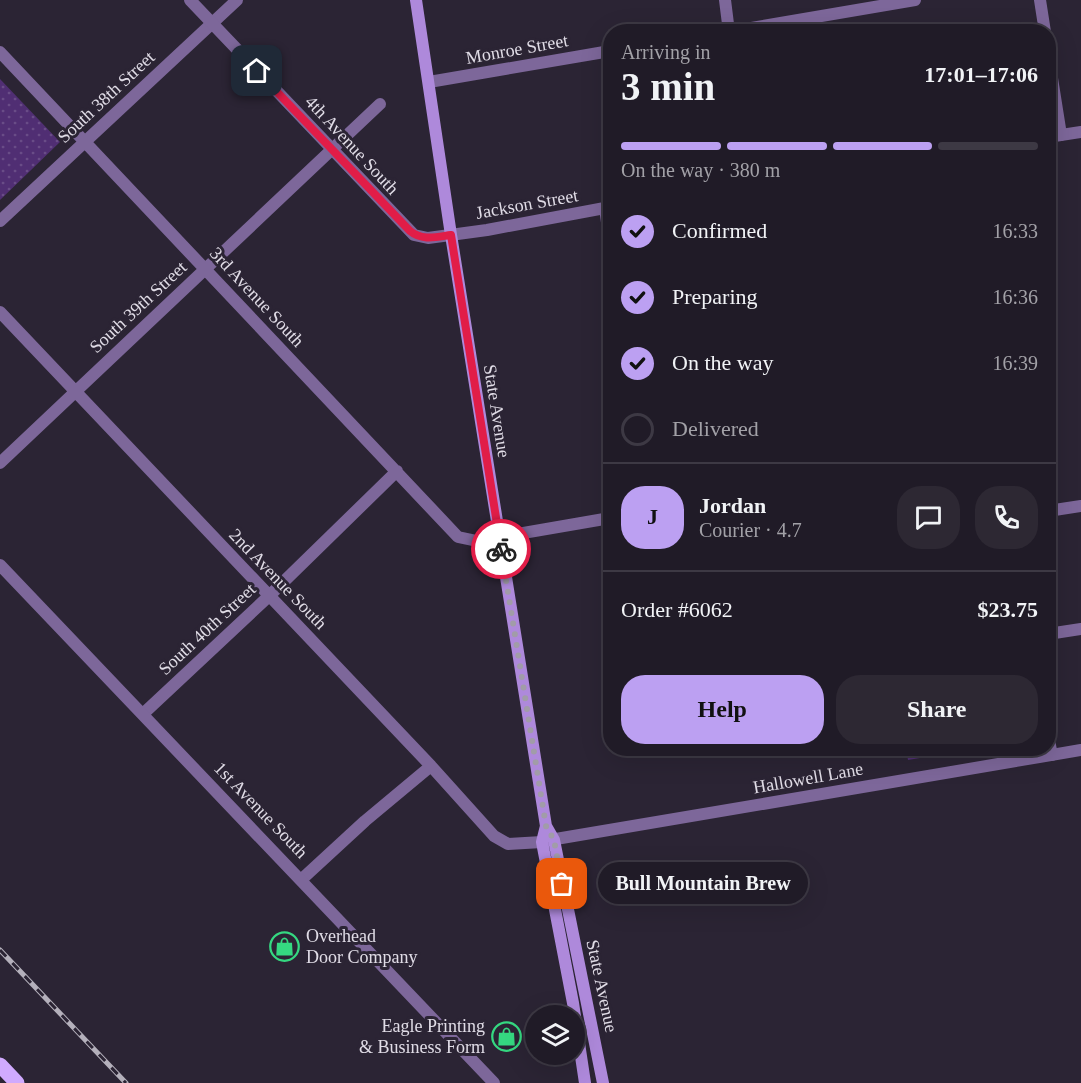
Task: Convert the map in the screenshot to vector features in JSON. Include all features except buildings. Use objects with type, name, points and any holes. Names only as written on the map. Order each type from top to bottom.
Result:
[{"type":"main road","name":"State Avenue","points":[[416,0],[451,235],[546,826],[582,1060],[583,1083]]},
{"type":"main road","name":"State Avenue","points":[[548,841],[603,1083]]},
{"type":"main road","points":[[0,1065],[17,1083]]},
{"type":"street","name":"4th Avenue South","points":[[190,0],[414,235],[428,238],[451,235]]},
{"type":"street","name":"South 38th Street","points":[[0,221],[237,0]]},
{"type":"street","points":[[725,0],[728,24]]},
{"type":"street","points":[[771,24],[915,0]]},
{"type":"street","points":[[1040,0],[1044,24]]},
{"type":"street","name":"3rd Avenue South","points":[[0,52],[458,537],[477,541],[603,519]]},
{"type":"street","name":"Monroe Street","points":[[429,82],[603,52]]},
{"type":"street","name":"South 39th Street","points":[[0,463],[380,104]]},
{"type":"street","points":[[1056,136],[1081,132]]},
{"type":"street","name":"Jackson Street","points":[[451,235],[603,208]]},
{"type":"street","name":"2nd Avenue South","points":[[0,312],[431,766],[494,836],[508,844],[548,841]]},
{"type":"street","name":"South 40th Street","points":[[144,713],[398,471]]},
{"type":"street","points":[[1056,510],[1081,506]]},
{"type":"street","name":"1st Avenue South","points":[[0,565],[117,688],[144,713],[494,1083]]},
{"type":"street","points":[[1056,633],[1081,629]]},
{"type":"street","name":"Hallowell Lane","points":[[1056,754],[1081,750]]},
{"type":"street","name":"Hallowell Lane","points":[[548,841],[1046,756]]},
{"type":"street","points":[[302,879],[365,821],[431,766]]},
{"type":"shaded area","points":[[0,79],[60,142],[0,200]]},
{"type":"shaded area","points":[[907,756],[932,756],[908,760]]},
{"type":"railway","points":[[0,950],[126,1083]]},
{"type":"way so far","points":[[501,549],[546,826],[554,840],[562,884]]},
{"type":"place","name":"Bull Mountain Brew","points":[[562,884]]},
{"type":"place","name":"Overhead Door Company","points":[[285,946]]},
{"type":"place","name":"Eagle Printing & Business Form","points":[[506,1036]]},
{"type":"route","points":[[257,71],[414,235],[428,238],[451,235],[501,549]]}]
